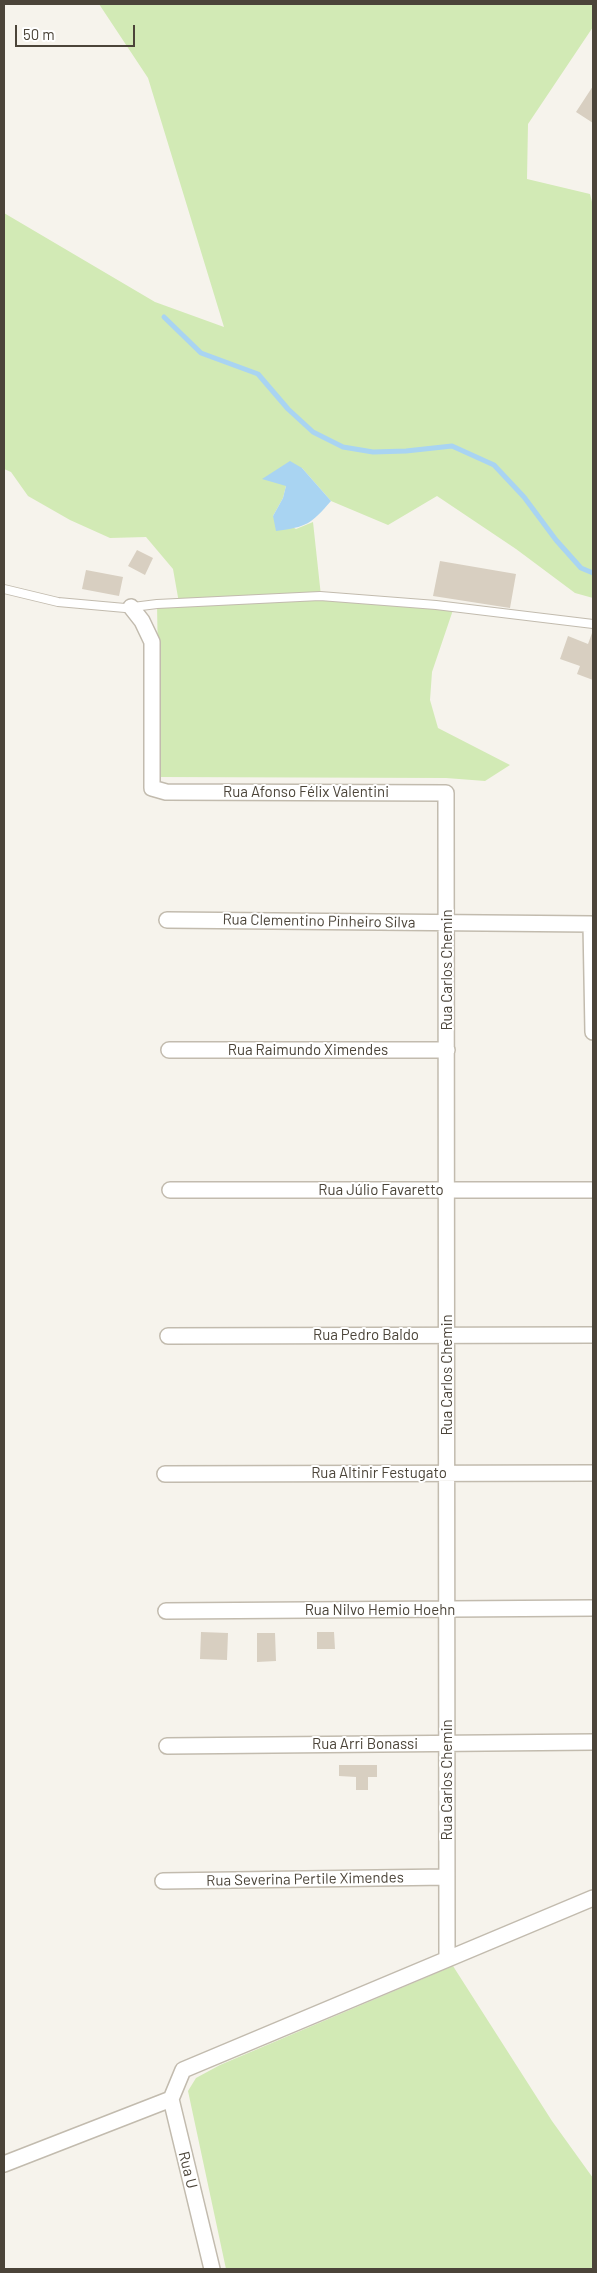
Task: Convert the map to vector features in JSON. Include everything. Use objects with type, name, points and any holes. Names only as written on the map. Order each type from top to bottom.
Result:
[{"type":"street","name":"Rua Afonso Félix Valentini","points":[[132,607],[142,621],[152,642],[152,788],[166,792],[446,793]]},
{"type":"street","name":"Rua Carlos Chemin","points":[[446,793],[447,1958]]},
{"type":"street","name":"Rua Clementino Pinheiro Silva","points":[[167,920],[591,924],[593,1032]]},
{"type":"street","name":"Rua Raimundo Ximendes","points":[[169,1050],[446,1050]]},
{"type":"street","name":"Rua Júlio Favaretto","points":[[170,1190],[593,1190]]},
{"type":"street","name":"Rua Pedro Baldo","points":[[168,1336],[593,1335]]},
{"type":"street","name":"Rua Altinir Festugato","points":[[165,1474],[593,1473]]},
{"type":"street","name":"Rua Nilvo Hemio Hoehn","points":[[166,1611],[593,1608]]},
{"type":"street","name":"Rua Arri Bonassi","points":[[167,1746],[593,1742]]},
{"type":"street","name":"Rua Severina Pertile Ximendes","points":[[164,1881],[447,1877]]},
{"type":"street","points":[[4,2164],[170,2099],[183,2070],[593,1898]]},
{"type":"street","name":"Rua U","points":[[170,2099],[212,2269]]},
{"type":"lane","points":[[4,589],[58,602],[132,607],[320,596],[436,605],[593,624]]},
{"type":"green space","points":[[99,4],[593,4],[593,27],[528,124],[527,179],[590,194],[593,206],[593,598],[575,593],[516,549],[437,496],[388,525],[331,501],[302,468],[286,486],[283,498],[273,516],[296,529],[313,522],[321,596],[454,607],[432,672],[430,700],[438,728],[510,765],[485,781],[446,778],[160,777],[157,604],[179,603],[173,569],[146,537],[110,538],[70,520],[28,496],[11,472],[4,469],[4,213],[155,302],[224,327],[148,78]]},
{"type":"green space","points":[[453,1966],[552,2121],[593,2178],[593,2269],[226,2269],[188,2091],[196,2078],[220,2065]]},
{"type":"water","points":[[290,461],[302,468],[331,501],[308,523],[295,528],[276,531],[273,516],[283,498],[286,486],[262,479]]},
{"type":"building","points":[[593,86],[593,123],[576,112]]},
{"type":"building","points":[[137,550],[153,558],[145,575],[128,566]]},
{"type":"building","points":[[440,561],[516,574],[510,608],[433,596]]},
{"type":"building","points":[[86,570],[123,577],[119,596],[82,589]]},
{"type":"building","points":[[592,633],[593,680],[577,674],[580,666],[560,659],[568,636],[588,644]]},
{"type":"building","points":[[201,1632],[228,1633],[227,1660],[200,1659]]},
{"type":"building","points":[[317,1632],[334,1632],[335,1649],[317,1649]]},
{"type":"building","points":[[257,1633],[275,1633],[276,1661],[257,1662]]},
{"type":"building","points":[[339,1765],[377,1765],[377,1777],[368,1777],[368,1790],[356,1790],[356,1777],[339,1776]]},
{"type":"waterway","points":[[164,317],[201,353],[258,374],[288,409],[313,432],[343,447],[373,452],[406,451],[452,446],[494,465],[524,497],[556,540],[581,568],[593,573]]}]
